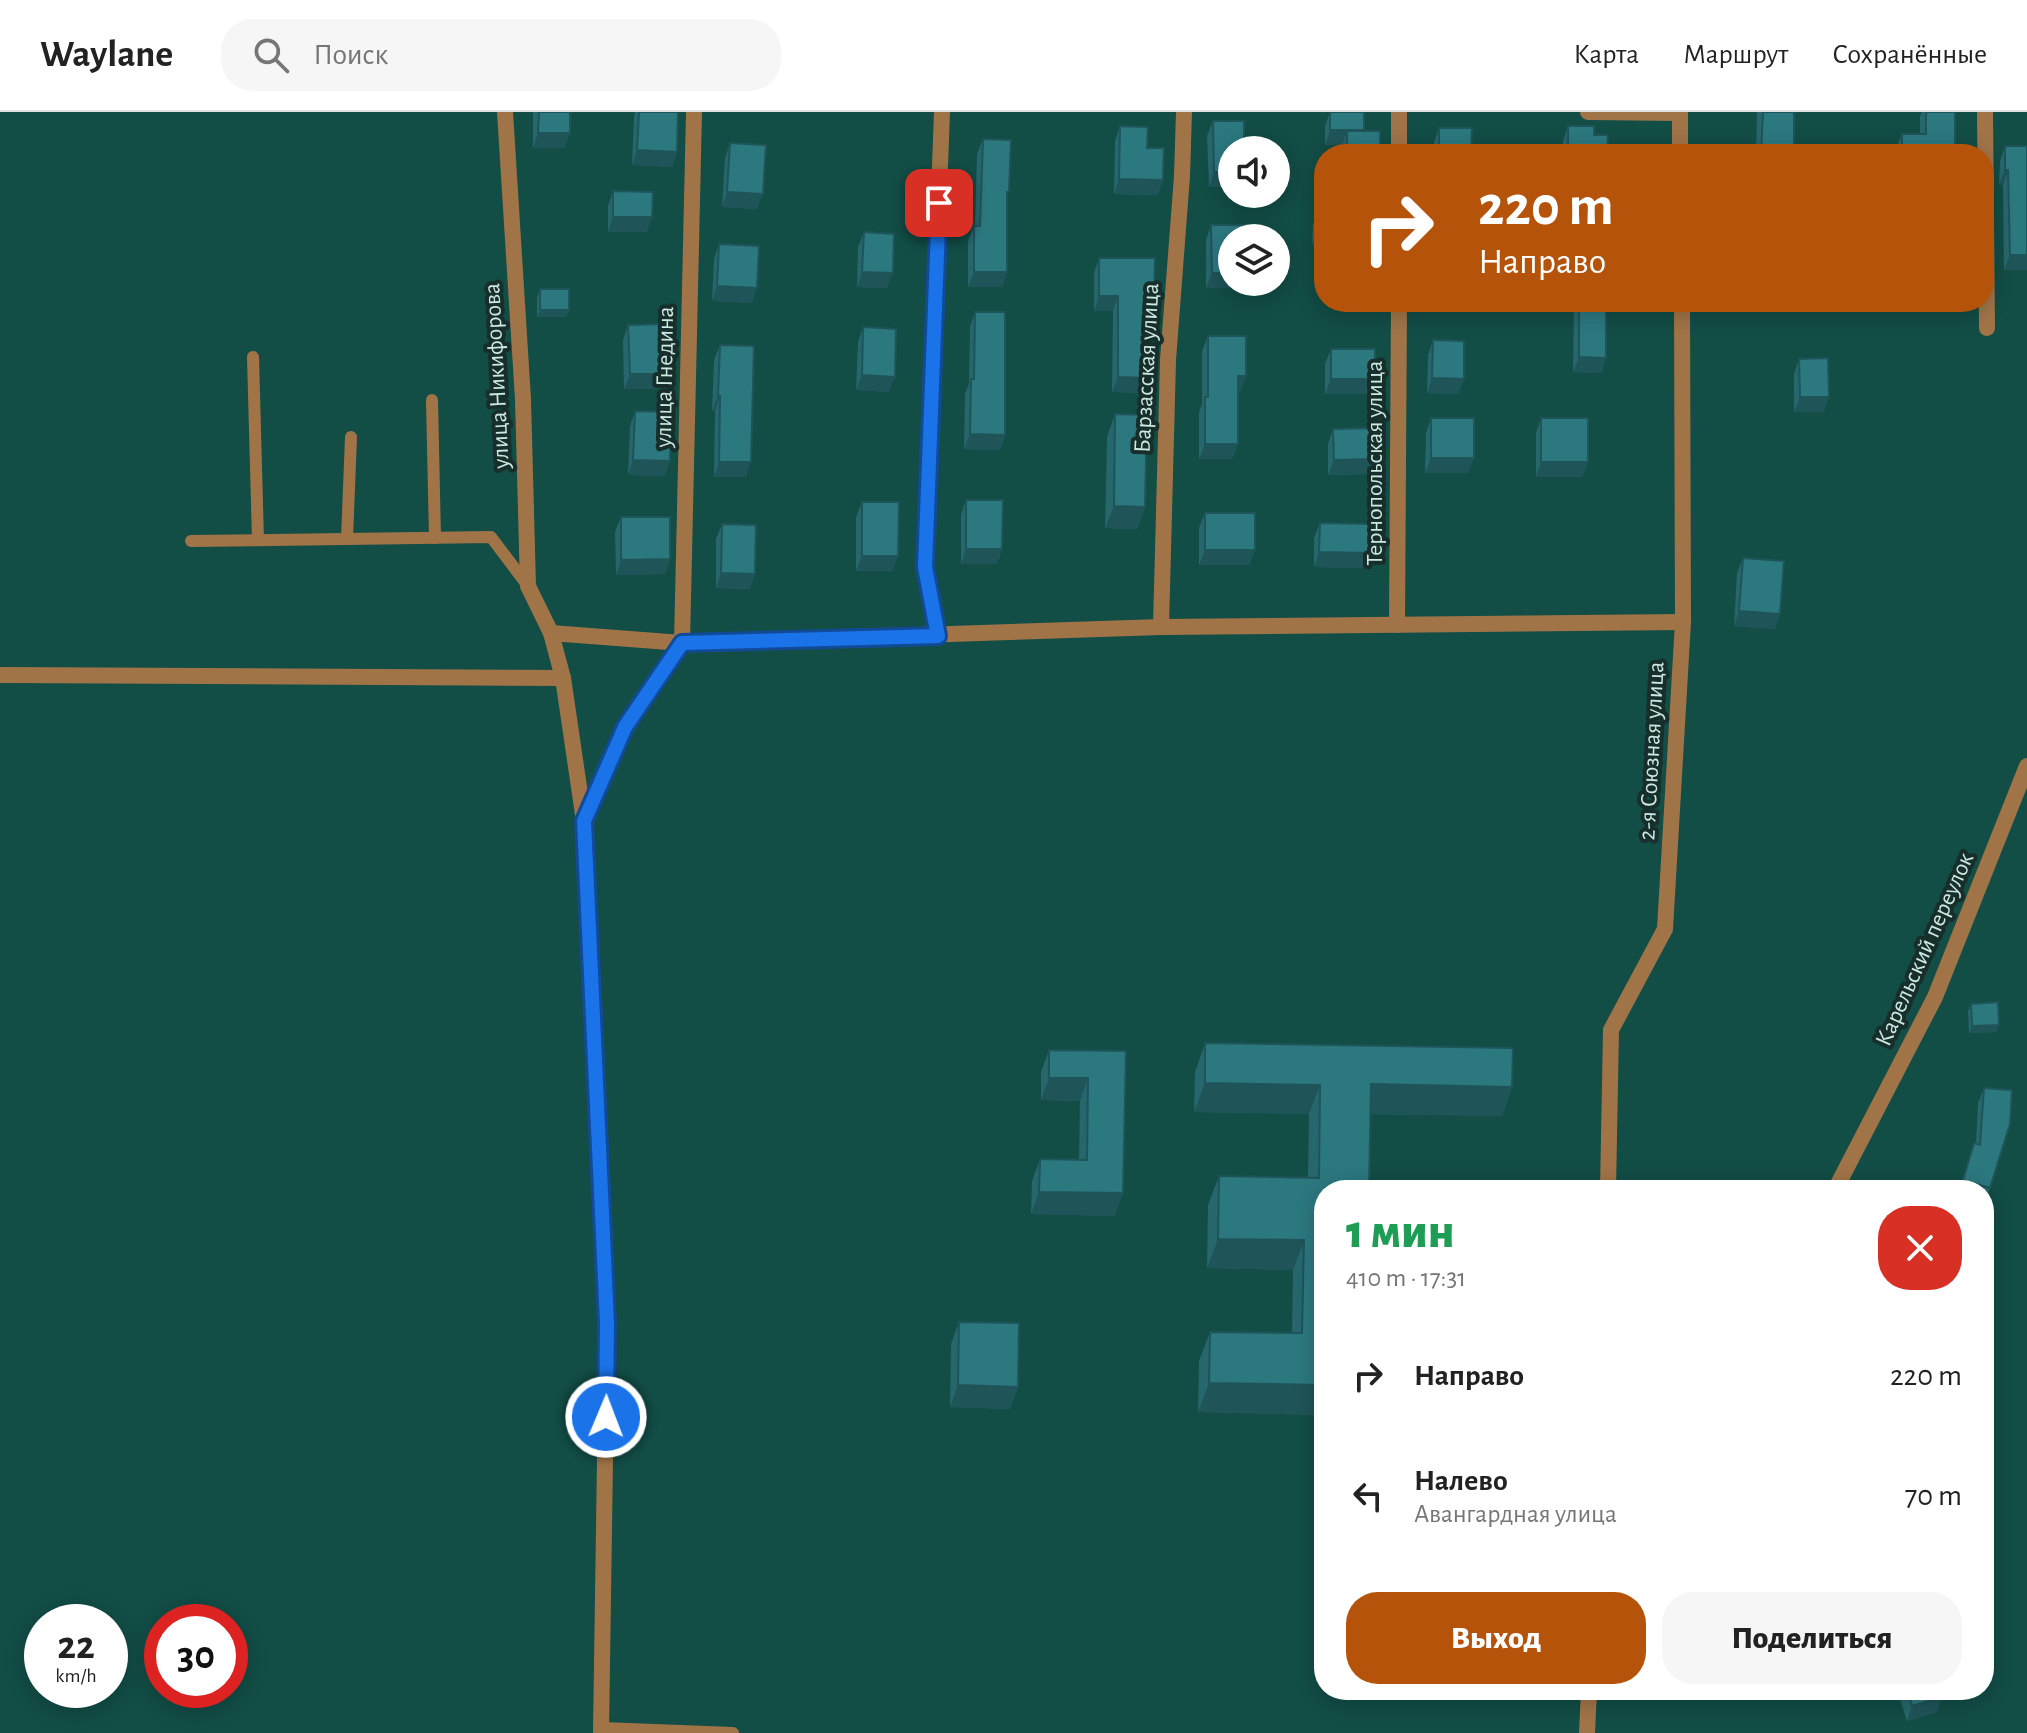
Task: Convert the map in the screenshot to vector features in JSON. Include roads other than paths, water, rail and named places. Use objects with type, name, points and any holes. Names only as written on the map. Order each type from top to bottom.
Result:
[{"type":"street","name":"улица Никифорова","points":[[505,112],[523,399],[528,586],[551,633],[563,678],[584,821],[607,1323],[602,1730]]},
{"type":"street","name":"улица Гнедина","points":[[682,643],[694,112]]},
{"type":"street","points":[[938,636],[925,567],[942,112]]},
{"type":"street","name":"Барзасская улица","points":[[1161,627],[1168,360],[1184,112]]},
{"type":"street","points":[[1399,112],[1399,144]]},
{"type":"street","points":[[1588,112],[1680,112],[1680,144]]},
{"type":"street","points":[[1985,112],[1985,144]]},
{"type":"street","name":"Тернопольская улица","points":[[1397,625],[1399,312]]},
{"type":"street","name":"2-я Союзная улица","points":[[1608,1180],[1611,1030],[1665,929],[1683,622],[1682,312]]},
{"type":"street","points":[[1987,312],[1987,328]]},
{"type":"street","points":[[551,633],[682,643],[1161,627],[1683,622]]},
{"type":"street","points":[[584,821],[625,727],[682,643]]},
{"type":"street","points":[[0,675],[563,678]]},
{"type":"street","name":"Карельский переулок","points":[[1840,1180],[1935,997],[2027,766]]},
{"type":"street","points":[[1587,1733],[1589,1700]]},
{"type":"lane","points":[[253,357],[258,540]]},
{"type":"lane","points":[[432,400],[435,538]]},
{"type":"lane","points":[[347,539],[351,437]]},
{"type":"lane","points":[[191,541],[491,537],[528,586]]},
{"type":"lane","points":[[602,1730],[733,1733]]}]
